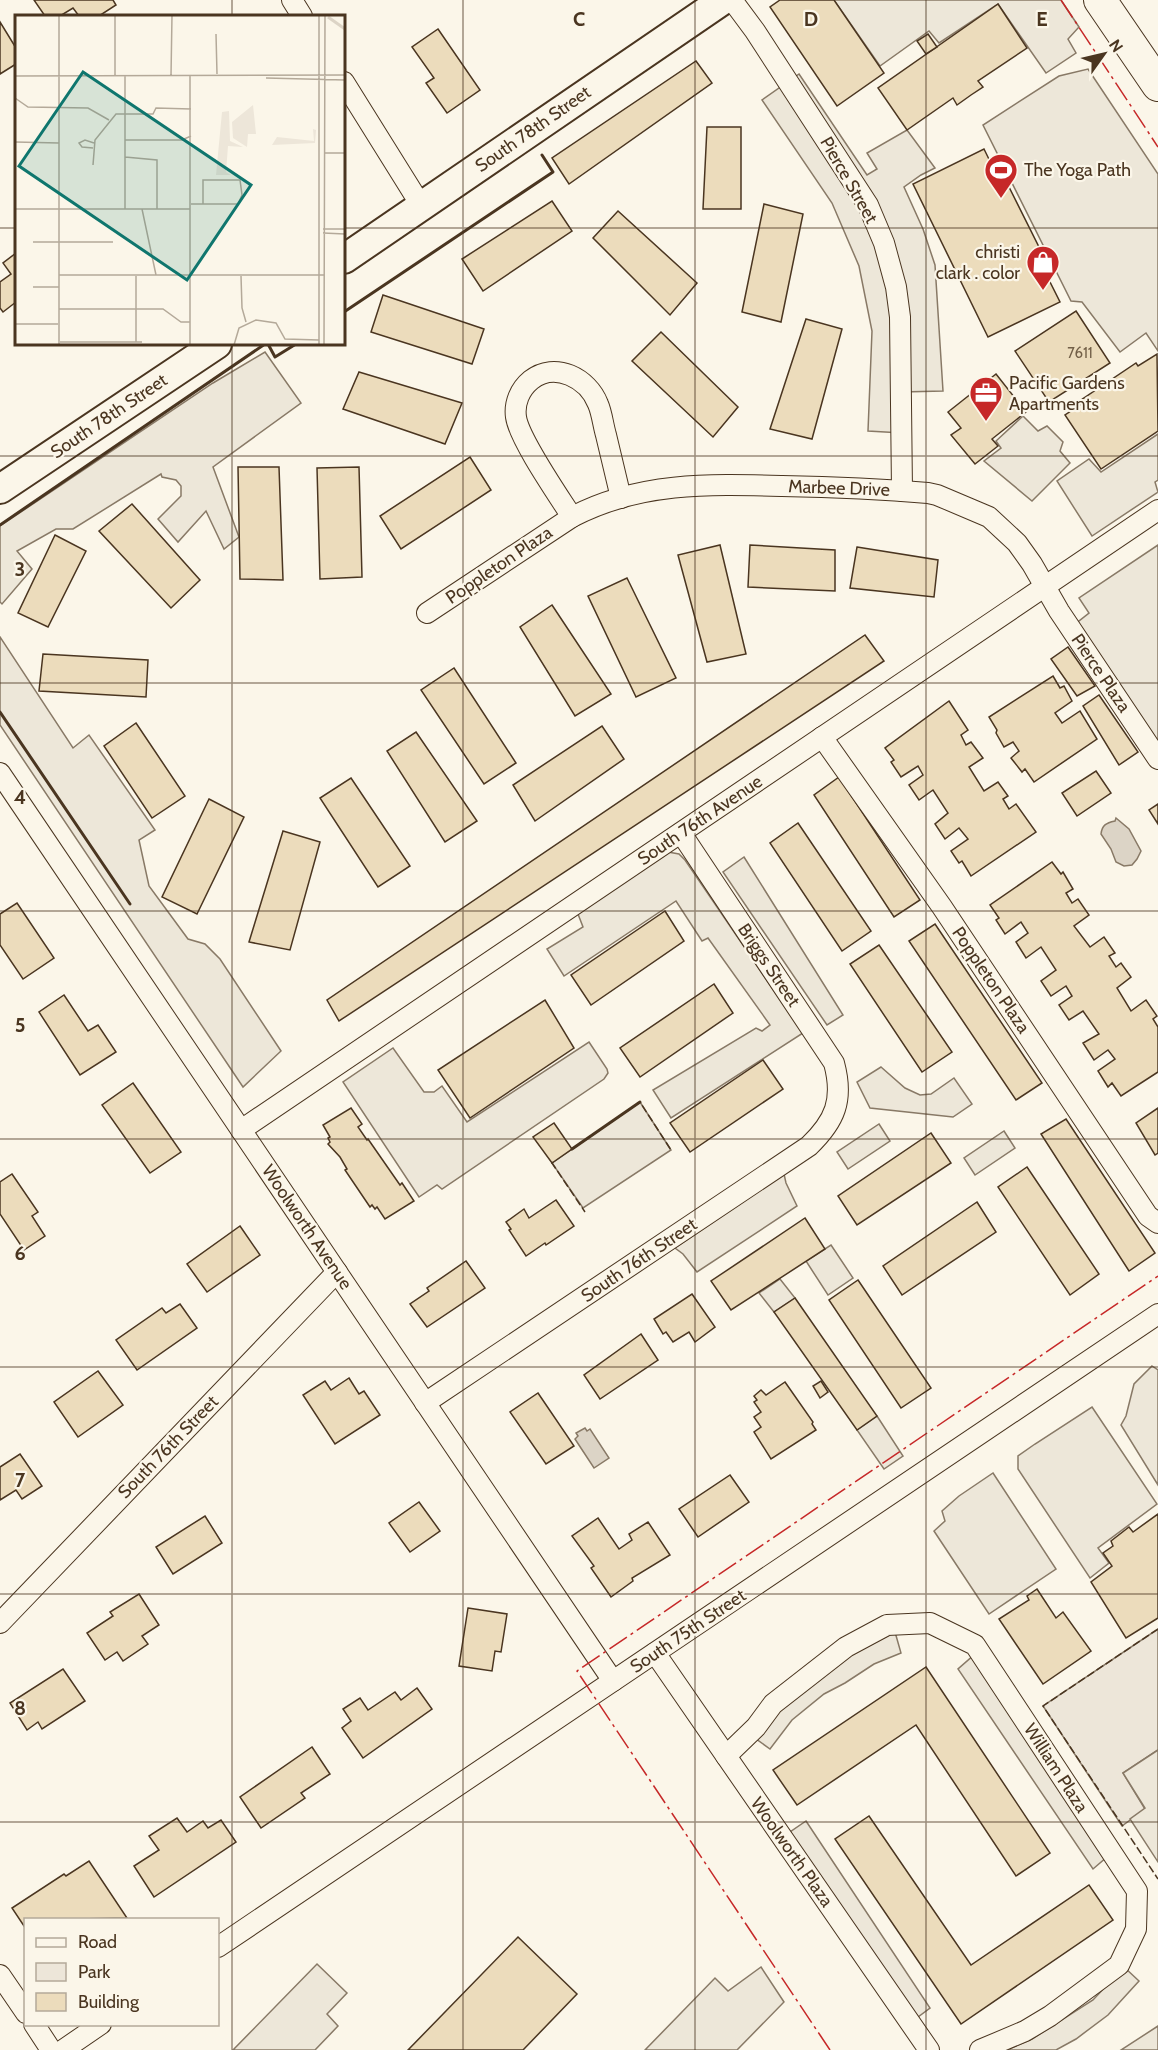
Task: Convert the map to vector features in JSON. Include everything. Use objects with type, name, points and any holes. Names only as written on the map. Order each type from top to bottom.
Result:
[{"type":"main road","name":"South 78th Street","points":[[345,258],[723,0]]},
{"type":"main road","points":[[1100,0],[1158,85]]},
{"type":"main road","name":"South 78th Street","points":[[0,489],[216,345]]},
{"type":"street","points":[[292,0],[301,15]]},
{"type":"street","name":"Pierce Street","points":[[732,0],[755,31],[868,205],[884,243],[896,287],[900,317],[902,491]]},
{"type":"street","points":[[345,84],[422,207]]},
{"type":"street","name":"Poppleton Plaza","points":[[572,517],[522,436],[516,419],[515,405],[521,391],[531,380],[543,374],[554,371],[565,372],[577,378],[598,403],[621,498]]},
{"type":"street","name":"Marbee Drive","points":[[597,504],[657,489],[688,485],[826,487],[937,495],[989,517],[1017,543],[1045,586]]},
{"type":"street","name":"Poppleton Plaza","points":[[427,613],[572,517],[597,504]]},
{"type":"street","name":"South 76th Avenue","points":[[241,1130],[1158,510]]},
{"type":"street","name":"Pierce Plaza","points":[[1045,586],[1158,759]]},
{"type":"street","name":"Poppleton Plaza","points":[[822,737],[942,907],[1148,1216],[1158,1223]]},
{"type":"street","name":"Woolworth Avenue","points":[[0,773],[613,1681]]},
{"type":"street","name":"Briggs Street","points":[[681,833],[828,1053],[837,1073],[837,1104]]},
{"type":"street","name":"South 76th Street","points":[[425,1403],[808,1146],[828,1125],[837,1104]]},
{"type":"street","name":"South 76th Street","points":[[0,1623],[337,1272]]},
{"type":"street","name":"South 75th Street","points":[[219,1946],[1158,1314]]},
{"type":"street","name":"William Plaza","points":[[726,1756],[756,1727],[774,1704],[846,1647],[887,1625],[930,1623],[975,1646],[1137,1891],[1136,1929],[1119,1965],[1050,2016],[1025,2031],[980,2050]]},
{"type":"street","name":"Woolworth Plaza","points":[[655,1653],[929,2050]]},
{"type":"street","points":[[0,1975],[24,2010]]},
{"type":"street","points":[[35,2026],[51,2050]]},
{"type":"street","points":[[63,2050],[99,2026]]},
{"type":"green space","points":[[1158,1629],[1158,1750],[1123,1773],[1145,1809],[1122,1826],[1043,1706]]},
{"type":"shaded area","points":[[834,0],[1061,0],[1079,27],[1068,39],[1076,53],[1046,73],[998,4],[939,43],[929,31],[880,66]]},
{"type":"shaded area","points":[[1088,69],[1158,174],[1158,351],[1146,333],[1120,352],[1082,302],[1071,301],[983,125],[1059,76]]},
{"type":"shaded area","points":[[799,74],[867,175],[877,169],[867,153],[907,130],[935,168],[904,187],[923,229],[935,265],[943,391],[901,392],[902,433],[868,431],[872,331],[859,266],[832,203],[762,100]]},
{"type":"shaded area","points":[[265,352],[301,403],[213,467],[239,537],[224,549],[206,511],[178,542],[158,519],[181,496],[181,486],[176,480],[162,477],[161,474],[73,529],[56,529],[17,551],[32,569],[2,604],[0,602],[0,526],[213,383]]},
{"type":"shaded area","points":[[1023,416],[1038,431],[1047,426],[1063,442],[1060,451],[1070,463],[1032,501],[984,461],[1001,448],[996,441]]},
{"type":"shaded area","points":[[1158,434],[1158,480],[1155,482],[1158,492],[1092,536],[1057,481],[1089,459],[1101,472]]},
{"type":"shaded area","points":[[1158,545],[1158,751],[1074,625],[1089,613],[1079,598]]},
{"type":"shaded area","points":[[0,637],[73,748],[89,735],[155,830],[139,840],[149,886],[188,939],[205,944],[220,959],[281,1051],[243,1087],[0,725]]},
{"type":"shaded area","points":[[1116,818],[1129,829],[1141,851],[1132,865],[1124,866],[1116,862],[1101,834],[1103,826],[1115,821]]},
{"type":"shaded area","points":[[668,852],[679,854],[685,860],[803,1033],[671,1118],[653,1090],[756,1028],[762,1031],[770,1025],[708,938],[702,941],[676,901],[564,976],[547,949],[583,927],[578,914]]},
{"type":"shaded area","points":[[744,857],[843,1015],[827,1025],[723,872]]},
{"type":"shaded area","points":[[589,1042],[607,1069],[608,1073],[604,1079],[442,1189],[437,1185],[419,1197],[343,1082],[393,1048],[424,1092],[434,1092],[442,1086],[467,1122]]},
{"type":"shaded area","points":[[881,1067],[905,1088],[920,1095],[931,1094],[954,1078],[972,1104],[953,1117],[870,1108],[857,1082]]},
{"type":"shaded area","points":[[640,1102],[671,1150],[583,1208],[552,1163]]},
{"type":"shaded area","points":[[879,1124],[890,1141],[848,1169],[837,1152]]},
{"type":"shaded area","points":[[1004,1131],[1015,1148],[975,1175],[964,1158]]},
{"type":"shaded area","points":[[784,1174],[797,1206],[697,1272],[683,1254],[675,1248]]},
{"type":"shaded area","points":[[831,1245],[853,1278],[828,1295],[806,1261]]},
{"type":"shaded area","points":[[780,1279],[795,1298],[774,1312],[759,1293]]},
{"type":"shaded area","points":[[1152,1366],[1158,1370],[1158,1485],[1121,1425],[1126,1416],[1134,1384]]},
{"type":"shaded area","points":[[1092,1407],[1157,1504],[1098,1548],[1109,1563],[1090,1578],[1018,1469],[1018,1456]]},
{"type":"shaded area","points":[[877,1416],[903,1456],[884,1469],[857,1430]]},
{"type":"shaded area","points":[[585,1428],[587,1431],[590,1429],[609,1458],[594,1468],[575,1439],[578,1436],[576,1433]]},
{"type":"shaded area","points":[[993,1473],[1056,1569],[989,1614],[934,1531],[945,1521],[942,1511],[959,1496]]},
{"type":"shaded area","points":[[895,1632],[901,1653],[874,1664],[824,1694],[792,1720],[770,1749],[752,1736],[772,1713],[834,1664]]},
{"type":"shaded area","points":[[974,1655],[1108,1856],[1093,1869],[958,1669]]},
{"type":"shaded area","points":[[1158,1750],[1158,1862],[1130,1819],[1145,1808],[1123,1773]]},
{"type":"shaded area","points":[[806,1821],[930,2008],[914,2020],[790,1832]]},
{"type":"shaded area","points":[[317,1964],[347,1993],[327,2014],[338,2026],[315,2050],[233,2050]]},
{"type":"shaded area","points":[[761,1967],[784,2002],[737,2050],[645,2050],[715,1978],[728,1991]]},
{"type":"shaded area","points":[[1124,1967],[1139,1981],[1108,2015],[1076,2039],[1056,2050],[1007,2050],[1032,2039],[1093,2000]]},
{"type":"shaded area","points":[[1158,2026],[1158,2050],[1121,2050]]},
{"type":"building","points":[[34,0],[113,0],[116,5],[101,15],[78,15],[73,8],[62,15],[44,15]]},
{"type":"building","points":[[780,0],[834,0],[884,73],[837,106],[770,7]]},
{"type":"building","points":[[998,4],[1027,48],[978,81],[983,87],[957,105],[953,98],[907,130],[878,88]]},
{"type":"building","points":[[0,22],[15,46],[15,65],[0,74]]},
{"type":"building","points":[[438,29],[480,90],[447,113],[426,83],[434,78],[412,47]]},
{"type":"building","points":[[928,34],[937,47],[926,54],[917,41]]},
{"type":"building","points":[[696,61],[712,83],[569,184],[552,158]]},
{"type":"building","points":[[707,127],[741,127],[741,209],[703,209]]},
{"type":"building","points":[[984,149],[1003,188],[1008,185],[1046,261],[1041,264],[1060,302],[988,337],[913,184]]},
{"type":"building","points":[[552,201],[572,231],[483,291],[462,259]]},
{"type":"building","points":[[764,204],[803,214],[781,322],[742,312]]},
{"type":"building","points":[[618,211],[697,283],[670,315],[593,238]]},
{"type":"building","points":[[15,254],[15,303],[3,312],[0,308],[0,282],[11,274],[3,263]]},
{"type":"building","points":[[383,295],[484,329],[472,364],[371,332]]},
{"type":"building","points":[[1076,311],[1110,363],[1049,402],[1015,351]]},
{"type":"building","points":[[806,319],[842,329],[812,439],[770,429]]},
{"type":"building","points":[[661,332],[738,407],[713,437],[632,361]]},
{"type":"building","points":[[1157,354],[1158,431],[1101,469],[1065,415],[1083,403],[1081,400],[1136,363],[1138,366]]},
{"type":"building","points":[[359,372],[462,403],[445,444],[343,409]]},
{"type":"building","name":"Pacific Gardens Apartments","points":[[996,374],[1026,412],[992,439],[998,446],[975,464],[951,435],[961,428],[948,412]]},
{"type":"building","points":[[470,457],[491,490],[401,549],[380,516]]},
{"type":"building","points":[[238,467],[279,467],[283,580],[240,579]]},
{"type":"building","points":[[359,467],[362,577],[320,579],[317,468]]},
{"type":"building","points":[[132,504],[200,580],[171,608],[99,531]]},
{"type":"building","points":[[55,535],[86,551],[48,627],[18,613]]},
{"type":"building","points":[[720,545],[746,654],[707,662],[678,555]]},
{"type":"building","points":[[750,545],[835,550],[835,591],[748,587]]},
{"type":"building","points":[[857,547],[938,560],[934,597],[850,588]]},
{"type":"building","points":[[627,578],[676,678],[636,697],[588,596]]},
{"type":"building","points":[[552,605],[611,694],[575,716],[520,627]]},
{"type":"building","points":[[865,635],[884,661],[339,1021],[327,1000]]},
{"type":"building","points":[[1068,647],[1095,686],[1077,696],[1051,659]]},
{"type":"building","points":[[43,654],[148,660],[146,697],[39,691]]},
{"type":"building","points":[[454,668],[516,763],[484,784],[421,690]]},
{"type":"building","points":[[1053,676],[1060,688],[1064,686],[1072,701],[1055,713],[1062,723],[1080,711],[1097,739],[1034,782],[1025,769],[1022,772],[1011,758],[1019,751],[1013,742],[1004,747],[989,717]]},
{"type":"building","points":[[1099,695],[1138,752],[1119,765],[1083,706]]},
{"type":"building","points":[[949,701],[968,730],[961,735],[966,745],[971,742],[983,758],[969,767],[984,791],[998,782],[1008,796],[1003,799],[1009,809],[1016,804],[1036,832],[971,876],[962,861],[959,863],[951,851],[968,839],[959,828],[945,839],[935,824],[948,813],[933,790],[919,800],[909,785],[923,775],[918,766],[901,777],[891,762],[894,760],[885,748]]},
{"type":"building","points":[[136,723],[185,796],[152,818],[104,746]]},
{"type":"building","points":[[602,726],[624,759],[535,821],[513,785]]},
{"type":"building","points":[[416,732],[477,821],[445,842],[387,751]]},
{"type":"building","points":[[1096,771],[1111,793],[1077,816],[1062,793]]},
{"type":"building","points":[[839,777],[920,900],[894,917],[814,795]]},
{"type":"building","points":[[351,778],[410,866],[378,887],[320,798]]},
{"type":"building","points":[[209,799],[244,817],[197,914],[162,897]]},
{"type":"building","points":[[1158,804],[1158,824],[1149,810]]},
{"type":"building","points":[[798,823],[871,931],[842,951],[770,843]]},
{"type":"building","points":[[283,831],[320,842],[290,950],[249,942]]},
{"type":"building","points":[[1052,862],[1061,874],[1063,872],[1073,889],[1066,893],[1072,903],[1078,899],[1089,915],[1074,926],[1090,947],[1104,937],[1115,953],[1109,956],[1116,967],[1121,963],[1131,977],[1117,988],[1131,1011],[1146,1000],[1157,1016],[1153,1019],[1158,1027],[1158,1072],[1121,1096],[1112,1083],[1108,1087],[1098,1071],[1115,1059],[1108,1050],[1094,1060],[1083,1043],[1099,1034],[1083,1011],[1069,1020],[1059,1005],[1072,996],[1066,986],[1051,996],[1041,981],[1056,970],[1041,947],[1026,958],[1016,942],[1028,933],[1021,922],[1005,934],[996,920],[999,918],[990,905]]},
{"type":"building","points":[[17,903],[54,958],[23,979],[0,945],[0,914]]},
{"type":"building","points":[[665,911],[684,941],[591,1005],[571,975]]},
{"type":"building","points":[[935,924],[1042,1083],[1016,1100],[909,941]]},
{"type":"building","points":[[879,945],[952,1052],[922,1072],[850,964]]},
{"type":"building","points":[[714,984],[733,1013],[640,1077],[620,1048]]},
{"type":"building","points":[[64,995],[88,1031],[98,1025],[116,1052],[80,1075],[39,1012]]},
{"type":"building","points":[[545,1000],[574,1048],[470,1118],[438,1070]]},
{"type":"building","points":[[763,1060],[783,1089],[690,1152],[670,1123]]},
{"type":"building","points":[[133,1083],[181,1152],[150,1173],[102,1105]]},
{"type":"building","points":[[351,1108],[362,1124],[358,1127],[414,1201],[385,1219],[377,1207],[375,1209],[372,1205],[370,1207],[345,1170],[347,1169],[340,1157],[328,1144],[330,1137],[323,1125]]},
{"type":"building","points":[[1158,1108],[1158,1153],[1155,1155],[1136,1123]]},
{"type":"building","points":[[1066,1119],[1155,1253],[1129,1271],[1041,1134]]},
{"type":"building","points":[[554,1123],[572,1149],[552,1163],[533,1137]]},
{"type":"building","points":[[931,1133],[951,1163],[857,1225],[838,1196]]},
{"type":"building","points":[[1027,1167],[1099,1274],[1070,1295],[998,1187]]},
{"type":"building","points":[[12,1174],[38,1212],[32,1216],[45,1236],[24,1250],[0,1214],[0,1182]]},
{"type":"building","points":[[556,1200],[574,1226],[526,1256],[506,1222],[524,1209],[529,1218]]},
{"type":"building","points":[[977,1202],[996,1232],[902,1295],[883,1266]]},
{"type":"building","points":[[805,1218],[825,1249],[731,1310],[711,1281]]},
{"type":"building","points":[[240,1226],[260,1255],[207,1292],[187,1264]]},
{"type":"building","points":[[466,1261],[485,1288],[427,1327],[410,1304],[429,1291],[427,1288]]},
{"type":"building","points":[[858,1280],[931,1388],[901,1408],[829,1300]]},
{"type":"building","points":[[692,1294],[715,1327],[695,1342],[689,1332],[673,1342],[666,1332],[663,1334],[654,1319]]},
{"type":"building","points":[[795,1298],[877,1416],[857,1430],[774,1312]]},
{"type":"building","points":[[180,1304],[197,1328],[137,1370],[116,1340],[162,1308],[166,1313]]},
{"type":"building","points":[[641,1334],[658,1360],[600,1399],[584,1375]]},
{"type":"building","points":[[98,1371],[123,1405],[78,1437],[54,1402]]},
{"type":"building","points":[[349,1378],[359,1394],[364,1391],[380,1415],[335,1444],[303,1395],[325,1381],[331,1390]]},
{"type":"building","points":[[821,1381],[828,1392],[820,1398],[813,1386]]},
{"type":"building","points":[[785,1382],[813,1422],[816,1430],[771,1459],[754,1432],[761,1427],[754,1417],[761,1412],[754,1402],[757,1400],[754,1396],[761,1390],[766,1395]]},
{"type":"building","points":[[538,1393],[574,1446],[546,1464],[510,1412]]},
{"type":"building","points":[[20,1454],[42,1486],[22,1499],[16,1490],[0,1500],[0,1467]]},
{"type":"building","points":[[730,1475],[749,1502],[698,1537],[679,1509]]},
{"type":"building","points":[[419,1502],[440,1531],[410,1552],[389,1523]]},
{"type":"building","points":[[1158,1514],[1158,1618],[1126,1638],[1091,1582],[1112,1566],[1103,1553],[1113,1546],[1111,1541],[1129,1527],[1133,1532]]},
{"type":"building","points":[[205,1516],[222,1543],[173,1574],[156,1547]]},
{"type":"building","points":[[598,1518],[619,1549],[632,1540],[629,1534],[648,1522],[670,1555],[632,1578],[633,1581],[611,1597],[591,1568],[594,1566],[572,1536]]},
{"type":"building","points":[[1037,1589],[1056,1618],[1063,1612],[1091,1651],[1043,1684],[999,1619],[1029,1600],[1027,1596]]},
{"type":"building","points":[[139,1594],[159,1625],[142,1636],[148,1644],[123,1661],[117,1652],[105,1660],[87,1633],[113,1616],[110,1612]]},
{"type":"building","points":[[468,1608],[507,1614],[501,1652],[495,1651],[492,1671],[459,1666]]},
{"type":"building","points":[[926,1667],[1050,1853],[1016,1876],[916,1725],[797,1805],[773,1770]]},
{"type":"building","points":[[63,1669],[85,1701],[42,1729],[38,1722],[27,1730],[10,1703]]},
{"type":"building","points":[[417,1688],[432,1709],[363,1758],[342,1728],[351,1721],[343,1709],[360,1698],[368,1710],[395,1692],[401,1700]]},
{"type":"building","points":[[312,1747],[330,1774],[301,1793],[305,1798],[261,1828],[240,1797]]},
{"type":"building","points":[[869,1816],[971,1965],[1089,1885],[1113,1920],[961,2024],[835,1839]]},
{"type":"building","points":[[177,1818],[187,1832],[203,1821],[208,1828],[221,1820],[236,1842],[154,1897],[134,1866],[159,1850],[149,1836]]},
{"type":"building","points":[[89,1861],[127,1918],[24,1918],[24,1926],[12,1908],[64,1874],[66,1876]]},
{"type":"building","points":[[518,1937],[577,1994],[523,2050],[408,2050]]},
{"type":"fence","points":[[571,1150],[640,1102],[671,1150]]},
{"type":"fence","points":[[553,1162],[585,1212]]},
{"type":"fence","points":[[1158,1629],[1043,1706],[1158,1879]]},
{"type":"wall","points":[[345,311],[553,172],[542,155]]},
{"type":"wall","points":[[0,525],[264,345]]},
{"type":"wall","points":[[269,345],[275,357],[294,345]]},
{"type":"wall","points":[[0,712],[130,904]]},
{"type":"wall","points":[[572,1149],[640,1102]]},
{"type":"power","points":[[1061,0],[1158,147]]},
{"type":"power","points":[[830,2050],[577,1671],[1158,1276]]},
{"type":"place","name":"The Yoga Path","points":[[1001,199]]},
{"type":"place","name":"christi clark . color","points":[[1043,291]]},
{"type":"place","name":"Pacific Gardens Apartments","points":[[986,422]]}]
